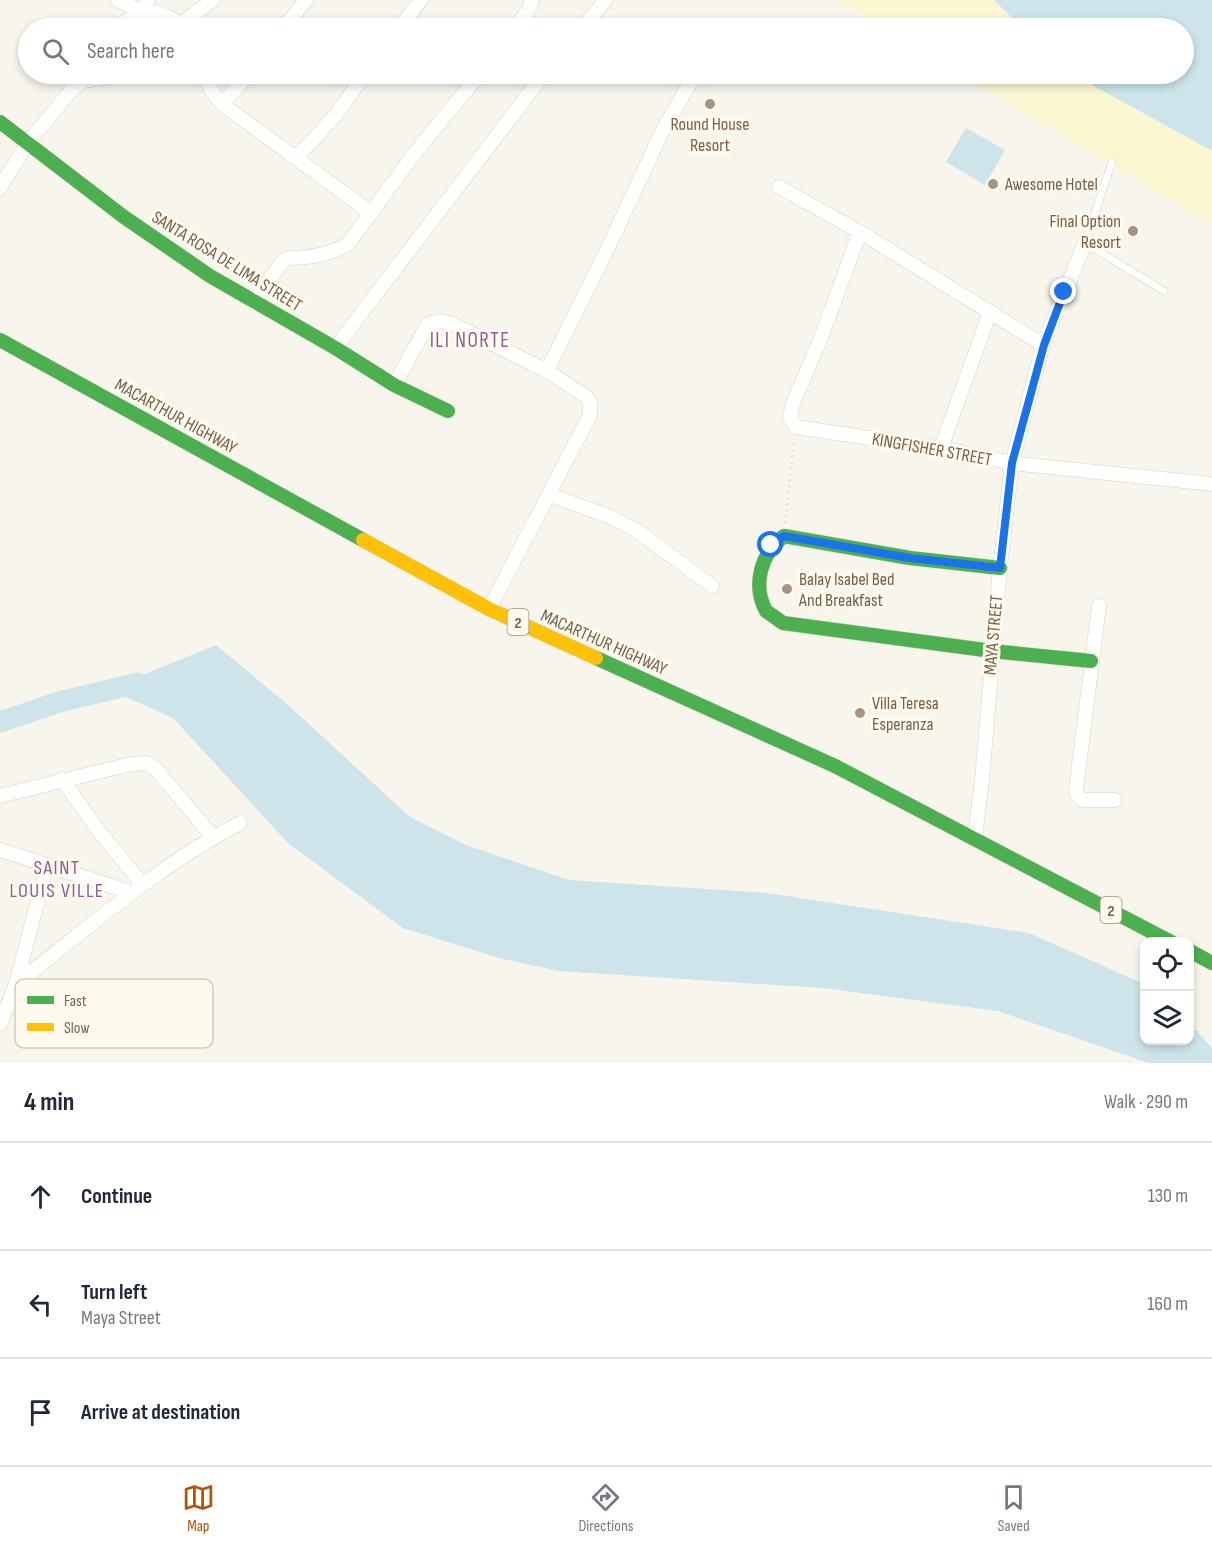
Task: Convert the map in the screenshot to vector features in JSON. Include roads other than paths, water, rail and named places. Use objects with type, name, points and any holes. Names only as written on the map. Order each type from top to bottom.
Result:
[{"type":"main road","name":"SANTA ROSA DE LIMA STREET","points":[[0,122],[124,217],[210,276],[253,303],[337,349],[394,385],[448,411]]},
{"type":"main road","name":"MACARTHUR HIGHWAY","points":[[0,340],[489,609],[835,766],[975,837],[1162,937]]},
{"type":"main road","points":[[1000,568],[910,558],[784,536],[771,545],[763,564],[760,588],[765,610],[774,619],[783,623],[992,651],[1090,660]]},
{"type":"main road","points":[[1194,953],[1212,963]]},
{"type":"street","points":[[117,0],[144,5],[168,18]]},
{"type":"street","points":[[194,18],[213,0]]},
{"type":"street","points":[[292,18],[306,0]]},
{"type":"street","points":[[407,18],[421,0]]},
{"type":"street","points":[[591,18],[606,0]]},
{"type":"street","points":[[522,18],[535,1]]},
{"type":"street","points":[[129,18],[144,5]]},
{"type":"street","points":[[0,188],[27,144],[79,84]]},
{"type":"street","points":[[209,84],[212,93],[222,104],[371,213]]},
{"type":"street","points":[[222,104],[240,84]]},
{"type":"street","points":[[296,158],[335,116],[358,84]]},
{"type":"street","points":[[253,303],[280,265],[288,258],[336,252],[348,244],[417,150],[472,84]]},
{"type":"street","points":[[337,349],[344,336],[411,246],[536,84]]},
{"type":"street","points":[[547,371],[662,132],[689,84]]},
{"type":"street","points":[[779,187],[860,232],[1044,345]]},
{"type":"street","name":"KINGFISHER STREET","points":[[860,232],[819,343],[793,403],[790,418],[796,427],[942,448],[1012,463],[1212,484]]},
{"type":"street","name":"MAYA STREET","points":[[975,837],[1012,463],[1044,345],[1085,243]]},
{"type":"street","points":[[942,448],[990,312]]},
{"type":"street","points":[[394,385],[428,324],[440,321],[451,323],[547,371],[590,402],[590,415],[489,609]]},
{"type":"street","points":[[550,495],[611,517],[639,532],[712,586]]},
{"type":"street","points":[[1099,606],[1090,660],[1076,792],[1082,800],[1115,800]]},
{"type":"street","points":[[0,796],[62,779],[143,762],[152,764],[213,837]]},
{"type":"street","points":[[62,779],[138,889]]},
{"type":"street","points":[[22,979],[138,889],[213,837],[240,824]]},
{"type":"street","points":[[0,850],[47,866],[138,889]]},
{"type":"street","points":[[17,979],[47,866]]},
{"type":"street","points":[[0,1024],[15,986]]},
{"type":"lane","name":"MAYA STREET","points":[[1085,243],[1112,162]]},
{"type":"lane","points":[[1085,243],[1164,291]]},
{"type":"water","points":[[994,0],[1212,0],[1212,151],[1090,84],[1194,84],[1194,18],[1012,18]]},
{"type":"water","points":[[966,128],[1005,150],[985,185],[946,162]]},
{"type":"water","points":[[216,645],[288,705],[410,817],[466,845],[569,880],[767,893],[1029,933],[1140,982],[1140,1045],[1194,1045],[1194,1028],[1212,1048],[1212,1063],[1149,1063],[998,1011],[823,988],[559,971],[499,958],[403,928],[288,843],[173,718],[108,689]]},
{"type":"waterway","points":[[0,722],[59,702],[138,683]]},
{"type":"place","name":"Round House Resort","points":[[710,104]]},
{"type":"place","name":"Awesome Hotel","points":[[993,184]]},
{"type":"place","name":"Final Option Resort","points":[[1133,231]]},
{"type":"place","name":"Balay Isabel Bed And Breakfast","points":[[787,589]]},
{"type":"place","name":"Villa Teresa Esperanza","points":[[860,713]]},
{"type":"district","name":"ILI NORTE","points":[[470,340]]},
{"type":"district","name":"SAINT LOUIS VILLE","points":[[57,878]]}]
